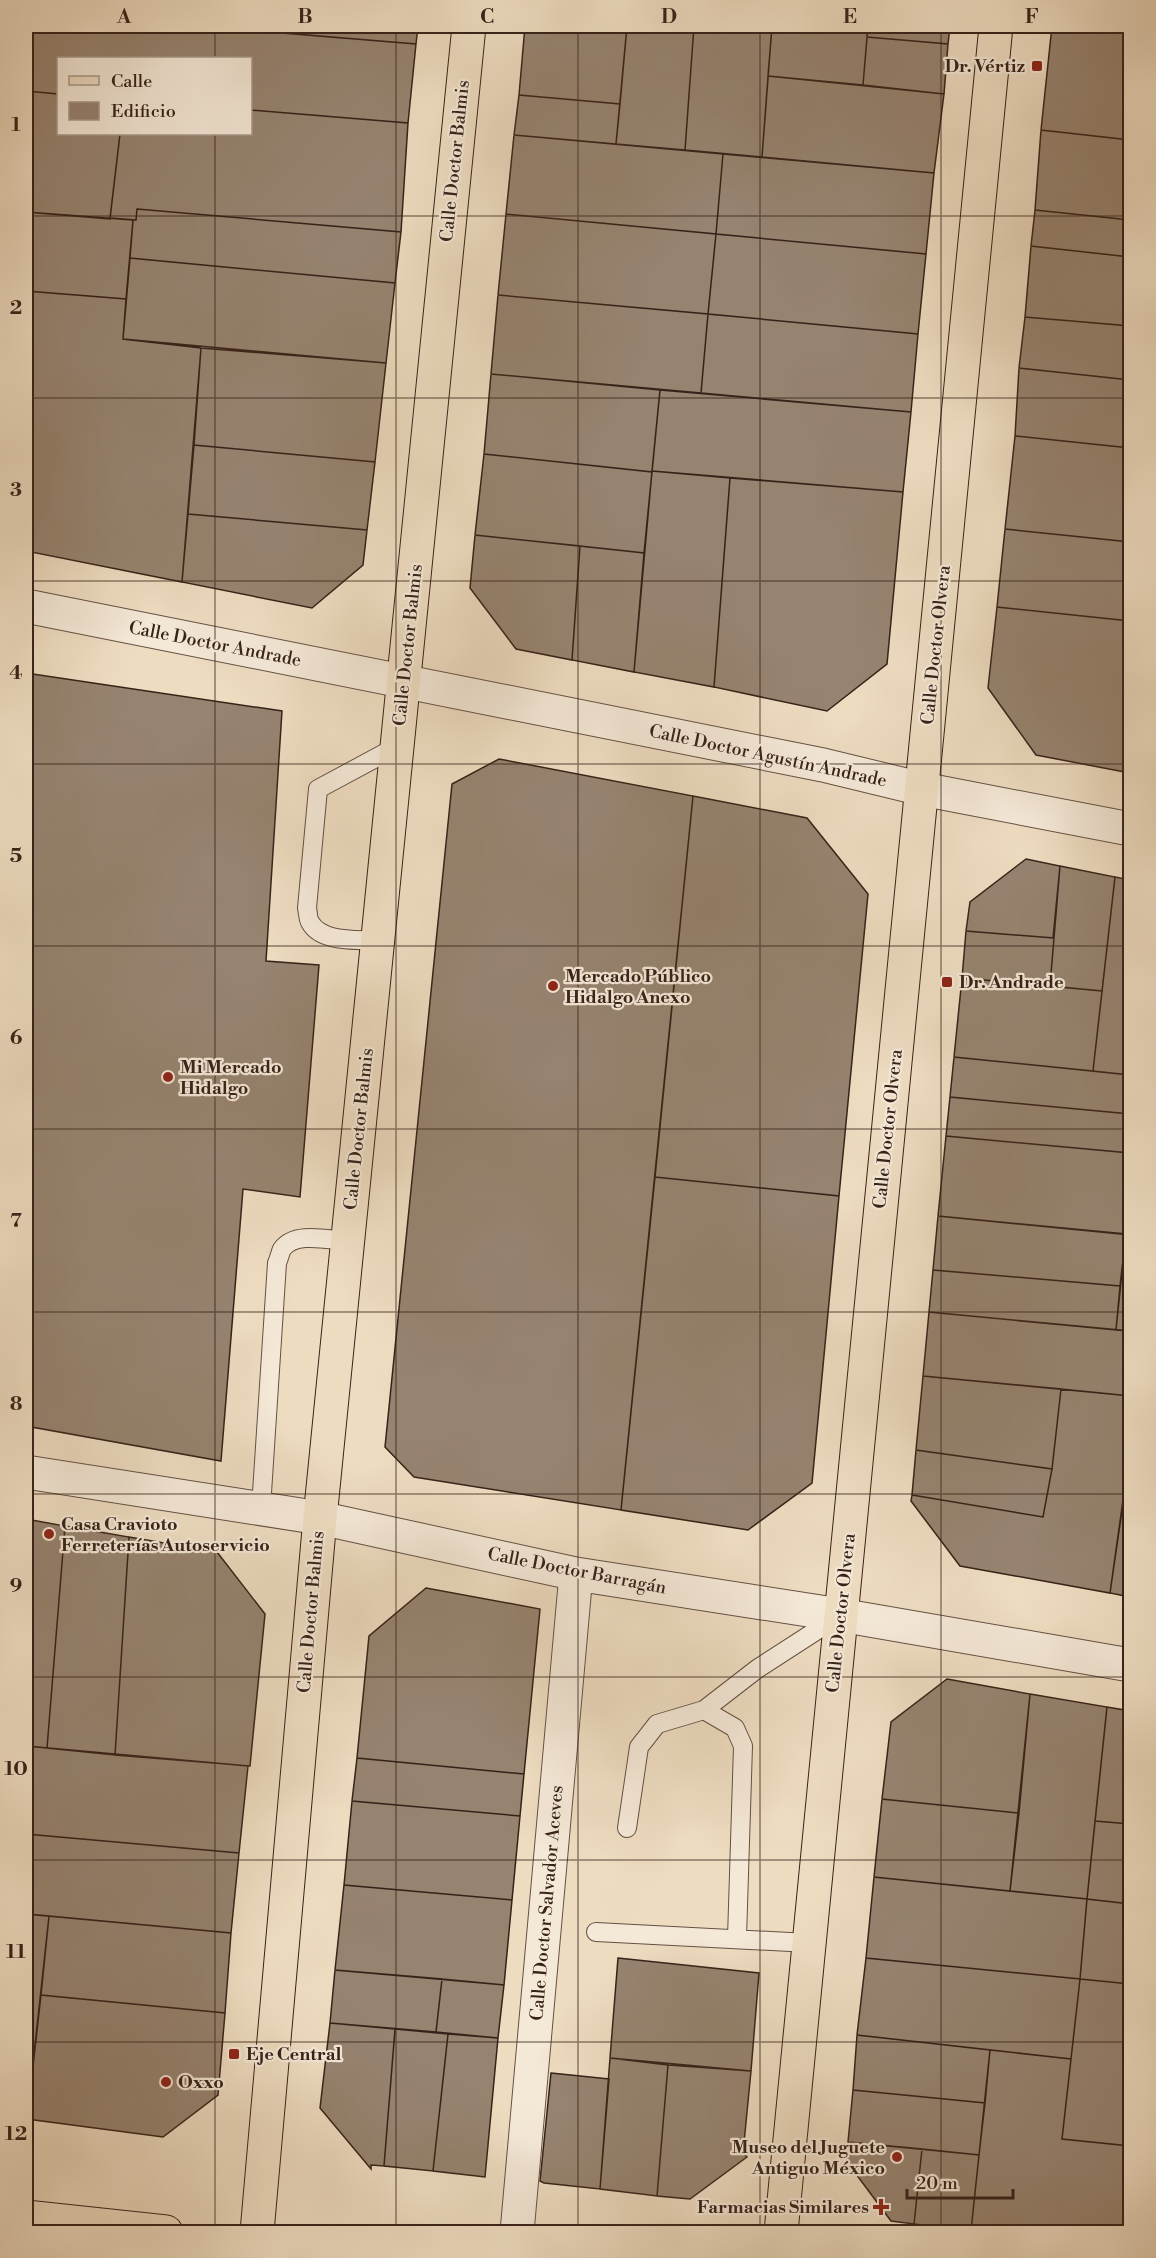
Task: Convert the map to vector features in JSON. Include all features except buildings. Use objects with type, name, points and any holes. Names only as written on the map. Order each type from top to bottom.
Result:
[{"type":"main road","name":"Calle Doctor Balmis","points":[[257,2232],[320,1518],[469,26]]},
{"type":"main road","name":"Calle Doctor Olvera","points":[[781,2232],[996,26]]},
{"type":"main road","points":[[26,2217],[166,2232]]},
{"type":"street","name":"Calle Doctor Andrade","points":[[26,606],[404,683]]},
{"type":"street","name":"Calle Doctor Agustín Andrade","points":[[404,683],[823,765],[922,789],[1131,829]]},
{"type":"street","name":"Calle Doctor Barragán","points":[[26,1472],[320,1518],[576,1574],[840,1615],[1131,1665]]},
{"type":"street","name":"Calle Doctor Salvador Aceves","points":[[517,2232],[576,1574]]},
{"type":"lane","points":[[378,941],[332,937],[319,933],[309,922],[307,908],[318,789],[398,746]]},
{"type":"lane","points":[[261,1508],[277,1263],[282,1250],[292,1240],[347,1241]]},
{"type":"lane","points":[[627,1828],[639,1747],[657,1724],[704,1710],[757,1669],[840,1615]]},
{"type":"lane","points":[[704,1710],[735,1728],[743,1746],[737,1938]]},
{"type":"lane","points":[[596,1932],[809,1942]]},
{"type":"place","name":"Dr. Vértiz","points":[[1037,66]]},
{"type":"place","name":"Dr. Andrade","points":[[947,982]]},
{"type":"place","name":"Mercado Público Hidalgo Anexo","points":[[553,986]]},
{"type":"place","name":"Mi Mercado Hidalgo","points":[[168,1077]]},
{"type":"place","name":"Casa Cravioto Ferreterías Autoservicio","points":[[49,1534]]},
{"type":"place","name":"Eje Central","points":[[234,2054]]},
{"type":"place","name":"Oxxo","points":[[166,2082]]},
{"type":"place","name":"Museo del Juguete Antiguo México","points":[[897,2157]]},
{"type":"place","name":"Farmacias Similares","points":[[881,2207]]}]
